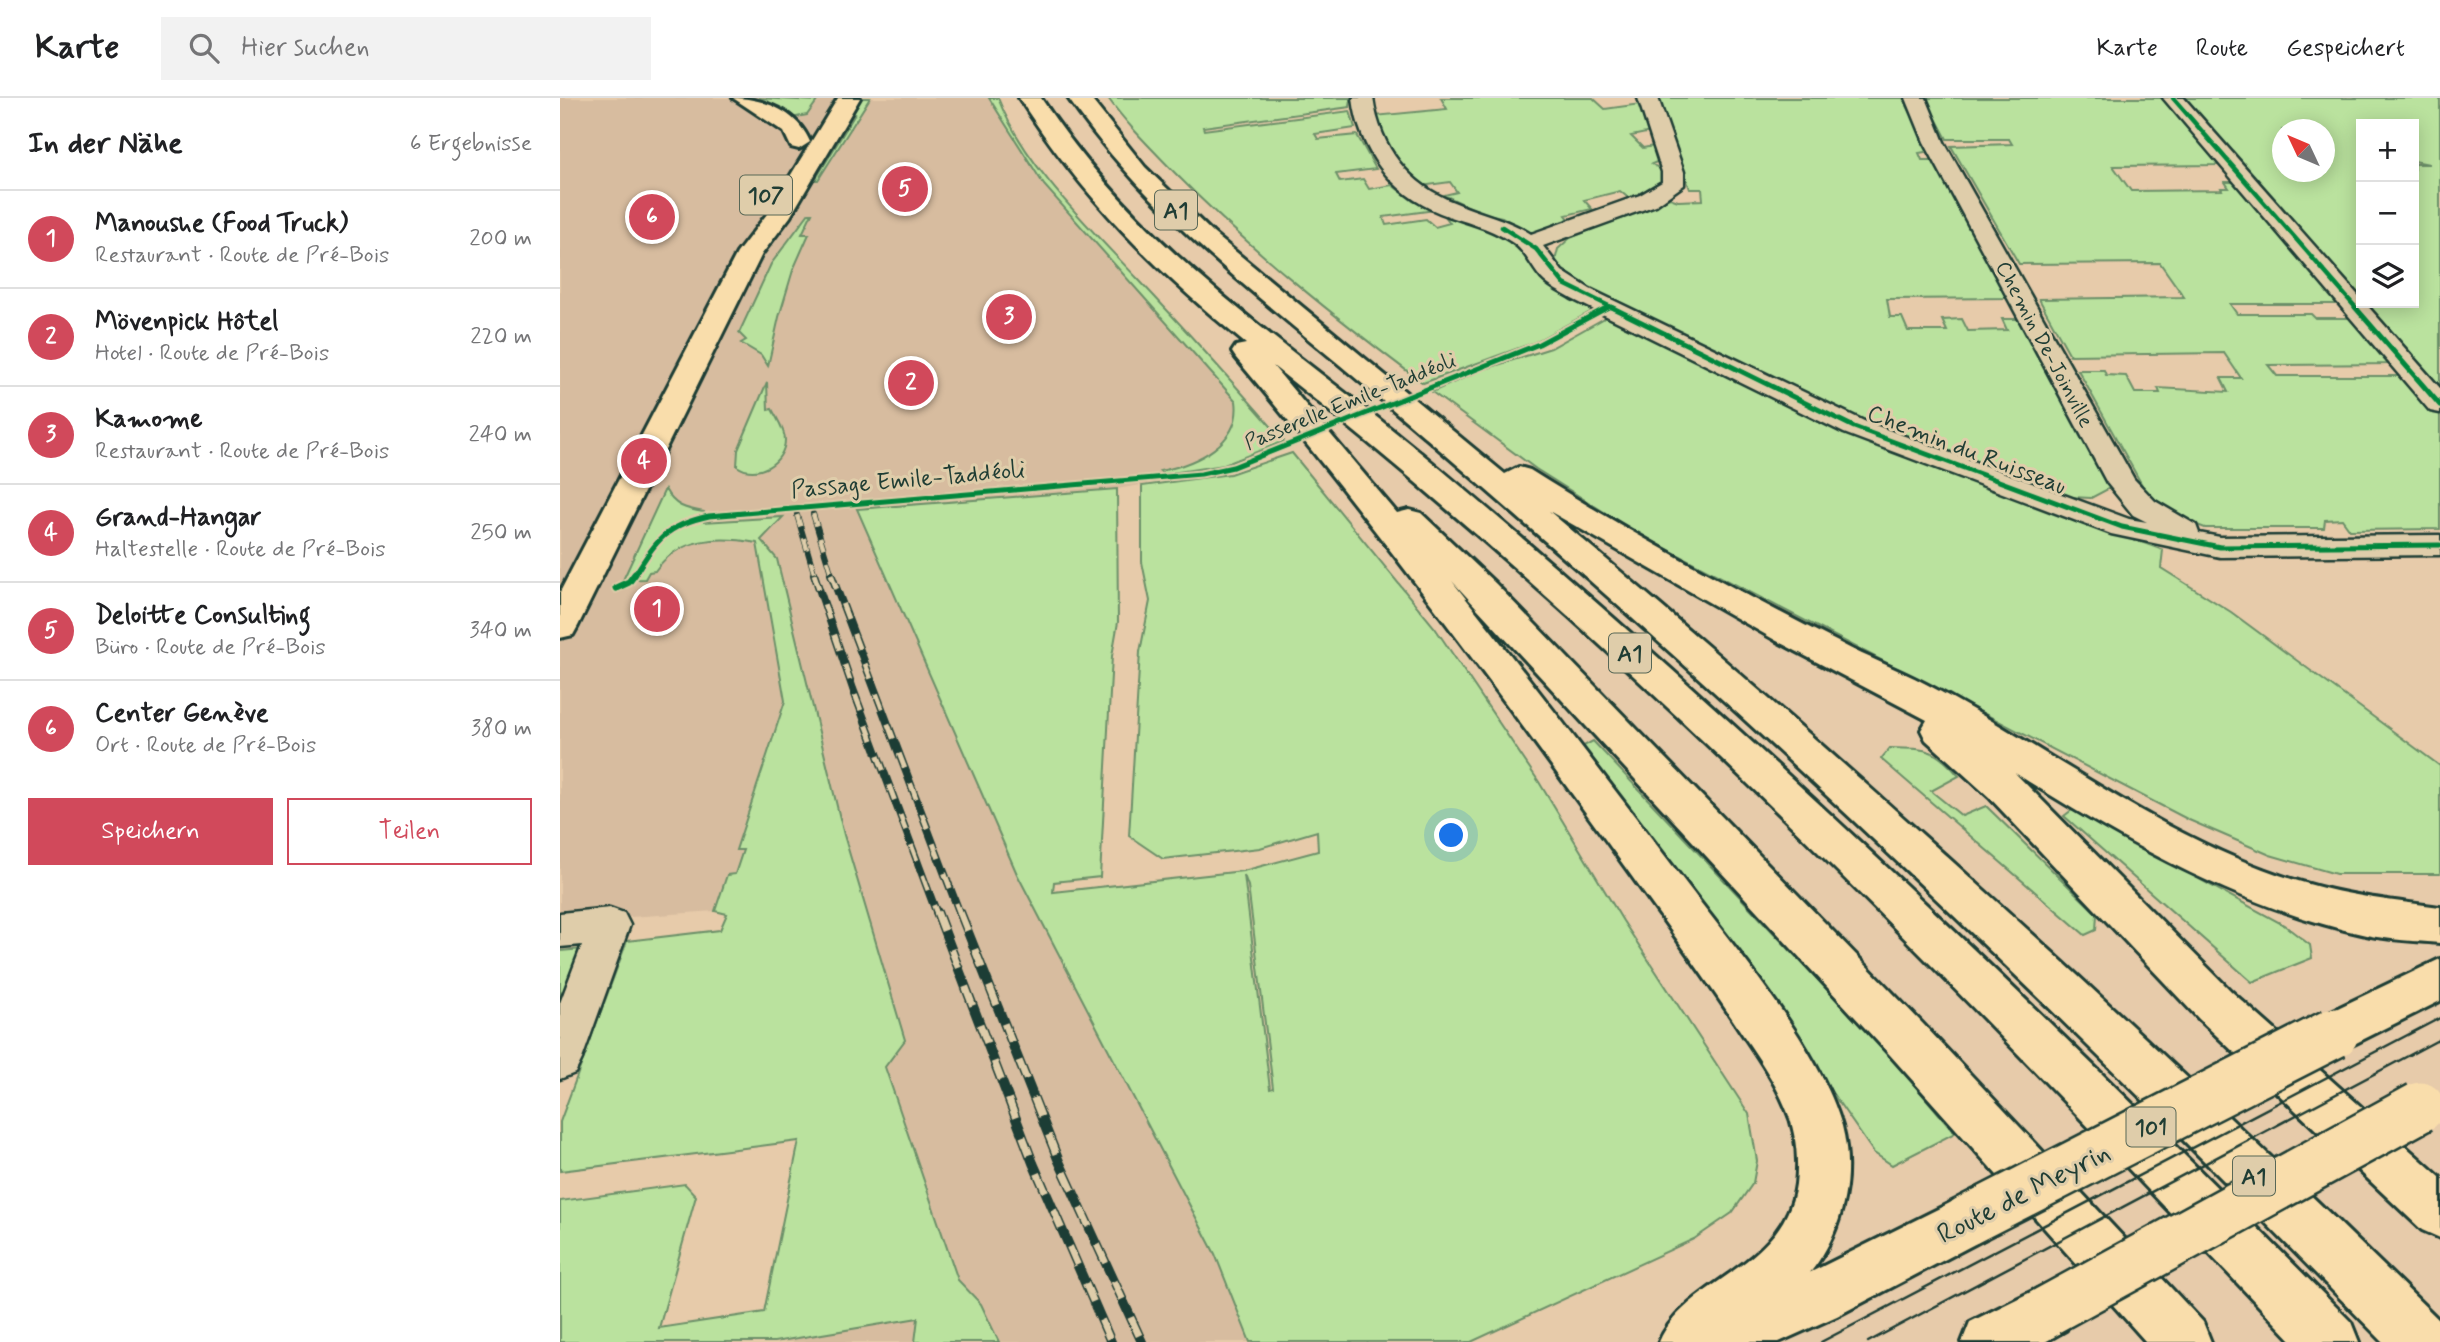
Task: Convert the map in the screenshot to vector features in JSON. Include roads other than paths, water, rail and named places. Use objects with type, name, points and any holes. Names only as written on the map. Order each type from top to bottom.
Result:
[{"type":"main road","name":"107","points":[[744,98],[794,130],[799,142],[752,220],[750,253]]},
{"type":"main road","name":"107","points":[[560,626],[750,253],[778,217],[841,98]]},
{"type":"main road","points":[[799,142],[841,98]]},
{"type":"main road","name":"A1","points":[[1030,98],[1054,136],[1084,175],[1196,290],[1410,461],[1667,686],[1921,928],[2331,1342]]},
{"type":"main road","name":"A1","points":[[1079,98],[1130,163],[1177,211],[1687,647],[1889,829],[2084,1012],[2422,1342]]},
{"type":"main road","points":[[1196,290],[1314,430],[1676,903],[1777,1046],[1812,1110],[1818,1133],[1822,1171],[1816,1213],[1806,1236],[1775,1273],[1687,1342]]},
{"type":"main road","points":[[1394,396],[1561,504],[1845,662],[1920,698],[2113,813],[2223,871],[2298,900],[2336,910],[2440,925]]},
{"type":"main road","points":[[1314,430],[1484,592],[1907,1040],[2183,1342]]},
{"type":"main road","points":[[1845,662],[1931,722],[1972,757],[2215,1004],[2440,1212]]},
{"type":"main road","name":"Route de Meyrin","points":[[1715,1342],[1818,1297],[2440,979]]},
{"type":"main road","points":[[1990,1342],[2430,1101]]},
{"type":"street","points":[[1363,98],[1364,117],[1372,138],[1389,166],[1406,184],[1436,203],[1502,227],[1529,243],[1648,200],[1673,186],[1673,172],[1648,98]]},
{"type":"street","name":"Chemin De-Joinville","points":[[1916,98],[1922,109],[1923,123],[2122,483],[2133,517]]},
{"type":"street","points":[[2173,98],[2440,405]]},
{"type":"street","name":"Chemin du Ruisseau","points":[[1529,243],[1542,255],[1551,274],[1564,284],[1854,427],[2220,547],[2440,545]]},
{"type":"street","points":[[560,930],[611,925],[560,1059]]},
{"type":"tram line","points":[[1821,1342],[2440,1018]]},
{"type":"tram line","points":[[1868,1342],[2440,1039]]},
{"type":"railway","points":[[813,514],[832,576]]},
{"type":"railway","points":[[797,515],[815,576]]},
{"type":"railway","points":[[814,574],[853,689],[937,914]]},
{"type":"railway","points":[[831,574],[960,914]]},
{"type":"railway","points":[[937,912],[1033,1163],[1111,1342]]},
{"type":"railway","points":[[960,912],[1058,1159],[1142,1342]]},
{"type":"place","name":"Deloitte Consulting","points":[[905,189]]},
{"type":"place","name":"Center Genève","points":[[652,217]]},
{"type":"place","name":"Kamome","points":[[1009,317]]},
{"type":"place","name":"Mövenpick Hôtel","points":[[911,383]]},
{"type":"place","name":"Grand-Hangar","points":[[644,461]]},
{"type":"place","name":"Manoushe (Food Truck)","points":[[657,609]]}]
